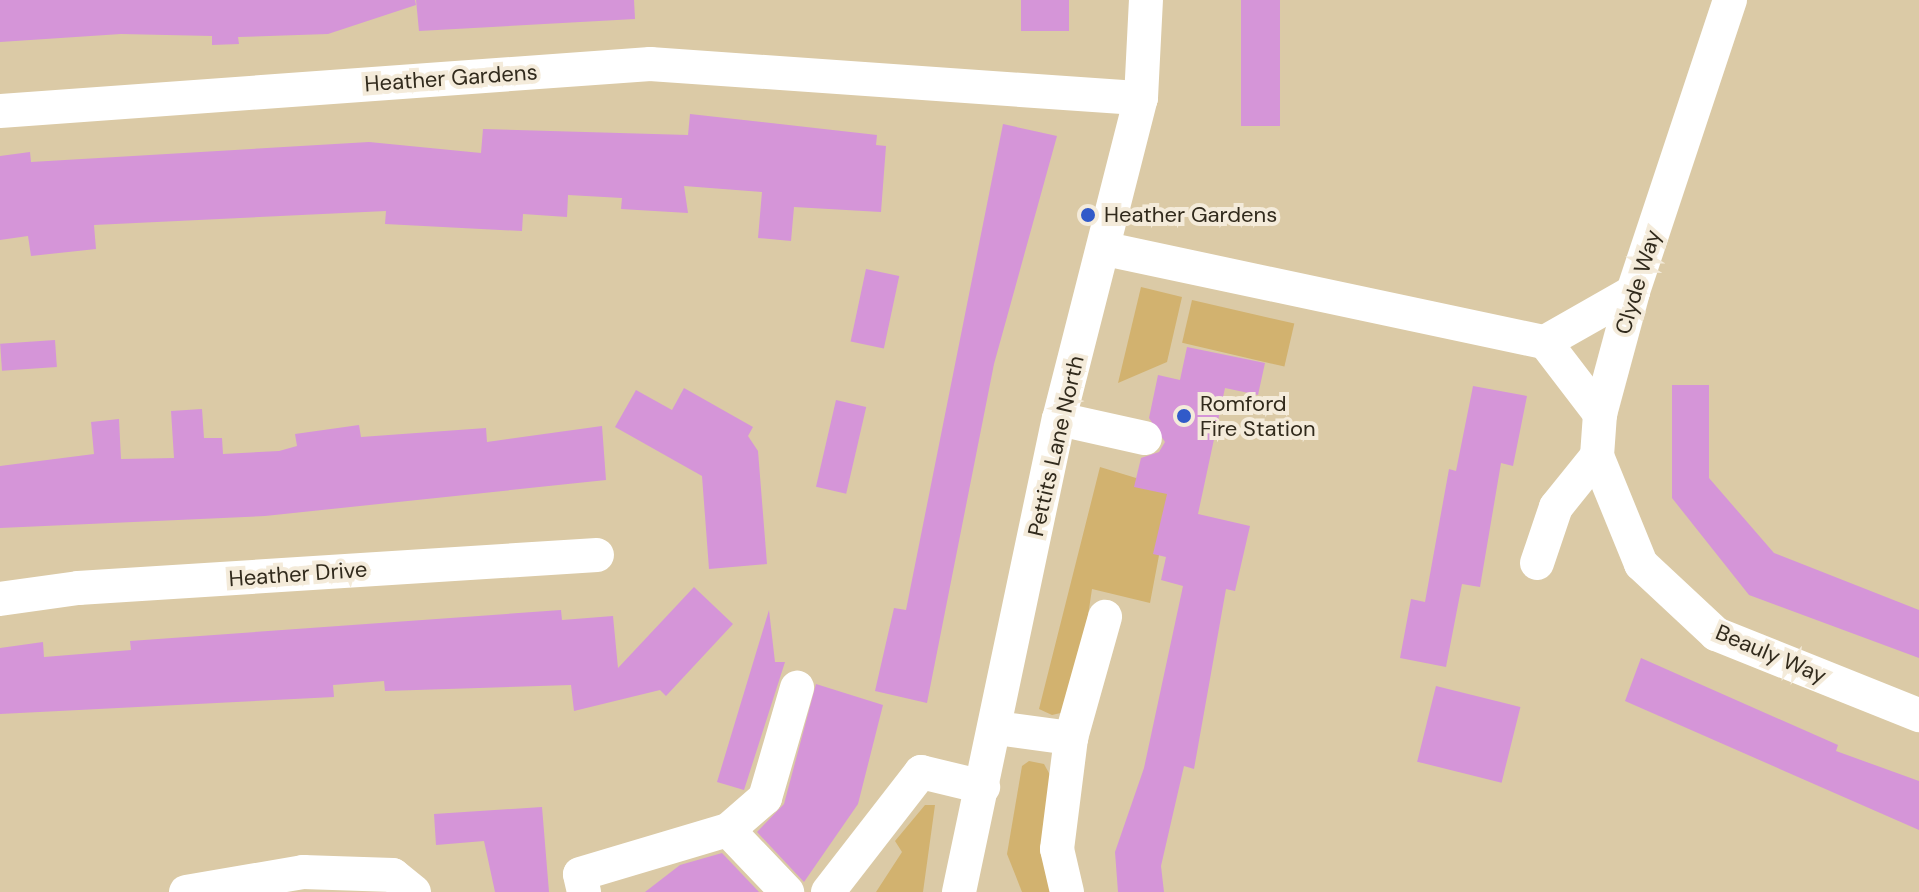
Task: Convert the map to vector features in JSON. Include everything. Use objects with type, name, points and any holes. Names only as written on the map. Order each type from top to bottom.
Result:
[{"type":"street","name":"Pettits Lane North","points":[[959,892],[1059,419],[1106,249],[1141,98],[1146,0]]},
{"type":"street","name":"Clyde Way","points":[[1641,564],[1597,456],[1600,414],[1633,292],[1730,0]]},
{"type":"street","name":"Heather Gardens","points":[[0,111],[650,64],[1141,98]]},
{"type":"street","points":[[1106,249],[1545,342],[1600,414]]},
{"type":"street","points":[[1545,342],[1633,292]]},
{"type":"street","points":[[1059,419],[1145,438]]},
{"type":"street","points":[[1537,563],[1556,507],[1597,456]]},
{"type":"street","name":"Heather Drive","points":[[0,599],[78,588],[597,555]]},
{"type":"street","name":"Beauly Way","points":[[1641,564],[1716,634],[1919,715]]},
{"type":"street","points":[[1067,892],[1057,849],[1071,738],[1105,617]]},
{"type":"street","points":[[584,892],[580,874],[728,830],[765,798],[797,688]]},
{"type":"street","points":[[996,728],[1071,738]]},
{"type":"street","points":[[828,892],[921,772],[983,787]]},
{"type":"street","points":[[728,830],[787,892]]},
{"type":"street","points":[[186,892],[303,872],[393,875],[414,892]]},
{"type":"shaded area","points":[[1141,287],[1182,297],[1167,362],[1118,383]]},
{"type":"shaded area","points":[[1192,300],[1294,324],[1284,366],[1182,343]]},
{"type":"shaded area","points":[[1100,467],[1182,492],[1167,513],[1150,603],[1092,589],[1076,696],[1065,712],[1052,715],[1039,709]]},
{"type":"shaded area","points":[[1029,761],[1044,764],[1055,784],[1051,892],[1022,892],[1007,854],[1022,766]]},
{"type":"shaded area","points":[[925,805],[935,805],[923,892],[876,892],[902,852],[895,841]]},
{"type":"building","points":[[0,0],[415,0],[416,5],[328,34],[238,37],[239,44],[212,45],[212,36],[121,34],[0,42]]},
{"type":"building","points":[[416,0],[634,0],[635,19],[419,31]]},
{"type":"building","points":[[1021,0],[1069,0],[1069,31],[1021,31]]},
{"type":"building","points":[[1241,0],[1280,0],[1280,126],[1241,126]]},
{"type":"building","points":[[690,114],[877,135],[876,145],[886,146],[881,212],[794,207],[791,241],[758,238],[762,192],[684,186],[688,213],[621,209],[622,198],[568,195],[567,217],[523,214],[522,231],[385,224],[386,211],[94,225],[96,249],[31,256],[28,236],[0,240],[0,156],[30,152],[31,162],[369,142],[481,153],[483,129],[688,135]]},
{"type":"building","points":[[1003,124],[1057,136],[994,364],[927,703],[875,691],[894,608],[906,610]]},
{"type":"building","points":[[866,269],[899,276],[884,348],[851,341]]},
{"type":"building","points":[[55,340],[57,367],[2,371],[0,344]]},
{"type":"building","points":[[1187,347],[1265,363],[1258,395],[1225,388],[1198,514],[1250,526],[1235,591],[1226,589],[1194,769],[1184,766],[1161,866],[1164,892],[1118,892],[1115,852],[1144,768],[1183,586],[1161,580],[1166,557],[1153,554],[1167,494],[1134,487],[1141,458],[1159,452],[1165,442],[1149,418],[1158,375],[1180,380]]},
{"type":"building","points":[[1672,385],[1709,385],[1709,478],[1774,553],[1919,610],[1919,658],[1749,595],[1672,498]]},
{"type":"building","points":[[1473,386],[1527,396],[1513,466],[1501,463],[1480,587],[1462,584],[1446,667],[1400,658],[1411,599],[1425,602],[1449,469],[1456,471]]},
{"type":"building","points":[[684,388],[753,427],[748,436],[758,451],[767,564],[709,569],[702,476],[615,427],[636,390],[672,410]]},
{"type":"building","points":[[836,400],[866,407],[846,494],[816,487]]},
{"type":"building","points":[[202,409],[204,438],[222,438],[223,454],[279,451],[297,446],[295,434],[359,425],[361,437],[486,428],[487,442],[602,426],[606,480],[265,516],[0,528],[0,466],[94,454],[91,422],[119,419],[121,459],[174,458],[171,411]]},
{"type":"building","points":[[694,587],[733,624],[666,696],[660,690],[574,711],[571,685],[385,691],[384,681],[333,685],[334,697],[0,714],[0,648],[43,642],[44,657],[131,650],[130,641],[561,610],[562,620],[613,616],[618,668]]},
{"type":"building","points":[[769,610],[775,662],[785,662],[744,790],[717,782]]},
{"type":"building","points":[[1641,658],[1838,745],[1836,751],[1919,781],[1919,830],[1625,701]]},
{"type":"building","points":[[816,684],[883,705],[858,804],[804,882],[757,832],[784,804]]},
{"type":"building","points":[[1436,686],[1520,707],[1502,783],[1417,762]]},
{"type":"building","points":[[542,807],[549,892],[495,892],[484,841],[436,845],[434,814]]},
{"type":"building","points":[[722,853],[759,892],[645,892],[680,865]]},
{"type":"place","name":"Heather Gardens","points":[[1088,215]]},
{"type":"place","name":"Romford Fire Station","points":[[1184,416]]}]
